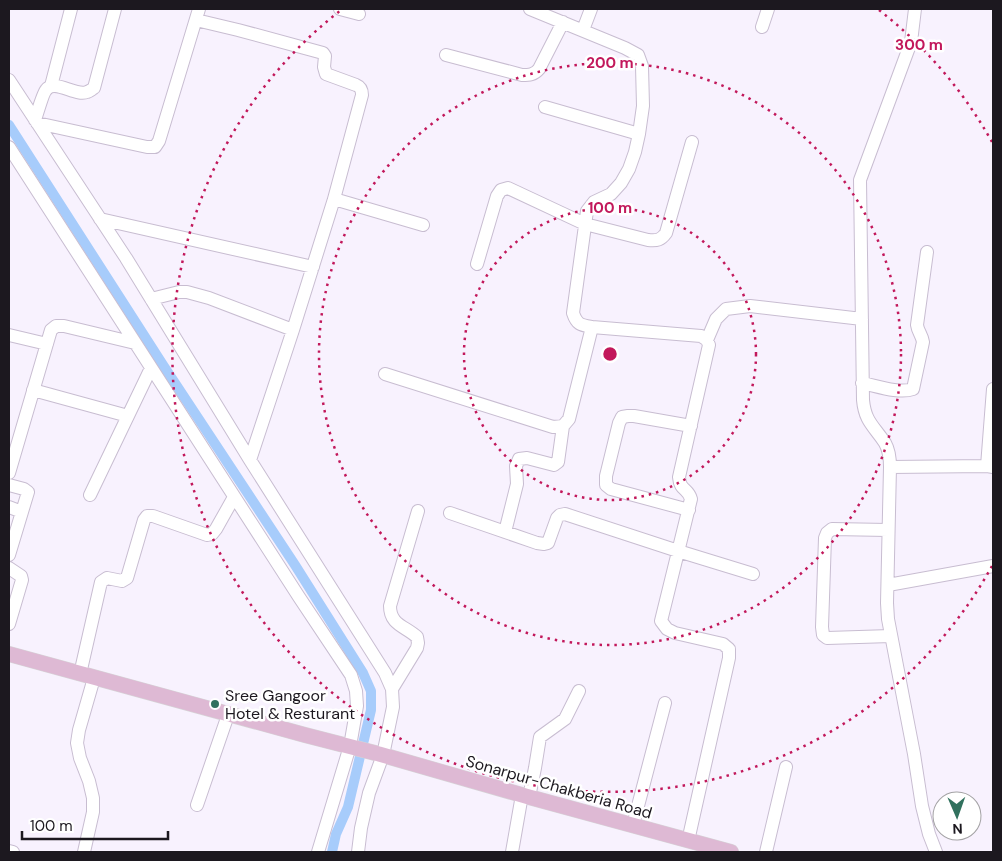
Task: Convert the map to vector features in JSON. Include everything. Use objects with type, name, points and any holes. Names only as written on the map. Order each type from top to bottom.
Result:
[{"type":"main road","points":[[9,654],[352,747]]},
{"type":"main road","name":"Sonarpur-Chakberia Road","points":[[352,747],[731,852]]},
{"type":"street","points":[[36,122],[46,90],[51,86],[71,9]]},
{"type":"street","points":[[51,86],[79,93],[87,93],[94,88],[115,9]]},
{"type":"street","points":[[340,9],[360,14]]},
{"type":"street","points":[[530,9],[625,48],[638,56],[642,66],[643,106],[639,134],[629,169],[621,183],[611,194],[594,202],[587,211],[573,313],[575,320],[582,325],[592,327],[701,336],[708,340]]},
{"type":"street","points":[[583,30],[591,9]]},
{"type":"street","points":[[762,27],[768,9]]},
{"type":"street","points":[[915,9],[911,42],[860,180],[862,383],[864,412],[886,444],[889,455],[887,602],[891,636],[922,806],[936,852]]},
{"type":"street","points":[[36,122],[155,147],[159,142],[197,15],[238,30],[323,53],[325,56],[324,67],[326,74],[360,87],[362,95],[334,199],[250,460]]},
{"type":"street","points":[[446,55],[522,75],[530,75],[538,69],[563,22]]},
{"type":"street","points":[[9,80],[151,299],[385,673],[392,689],[393,708],[369,793],[358,852]]},
{"type":"street","points":[[545,108],[639,134]]},
{"type":"street","points":[[477,264],[497,196],[501,190],[508,188],[585,224],[648,240],[656,241],[662,238],[666,233],[692,142]]},
{"type":"street","points":[[9,147],[351,675],[356,691],[357,706],[352,747],[318,852]]},
{"type":"street","points":[[334,199],[423,225]]},
{"type":"street","points":[[100,219],[313,267]]},
{"type":"street","points":[[862,383],[901,391],[913,389],[923,342],[917,330],[917,325],[926,252]]},
{"type":"street","points":[[151,299],[179,292],[188,292],[209,298],[293,330]]},
{"type":"street","points":[[688,840],[729,658],[729,649],[723,644],[675,633],[666,629],[661,622],[692,499],[690,494],[679,484],[679,477],[709,346],[708,340],[716,319],[726,309],[750,306],[862,319]]},
{"type":"street","points":[[9,473],[51,330],[56,326],[64,326],[135,343]]},
{"type":"street","points":[[505,532],[517,484],[516,466],[519,459],[527,458],[554,465],[558,462],[563,426],[569,419],[592,327]]},
{"type":"street","points":[[9,335],[47,344]]},
{"type":"street","points":[[90,495],[151,368]]},
{"type":"street","points":[[385,374],[553,427],[563,426]]},
{"type":"street","points":[[890,466],[990,466],[993,389]]},
{"type":"street","points":[[33,390],[128,416]]},
{"type":"street","points":[[689,510],[611,489],[606,485],[606,476],[622,418],[634,416],[691,426]]},
{"type":"street","points":[[9,485],[28,492],[9,555]]},
{"type":"street","points":[[84,852],[93,812],[93,798],[77,743],[101,582],[107,578],[122,581],[127,578],[144,520],[147,516],[153,516],[207,535],[212,534],[234,496]]},
{"type":"street","points":[[9,507],[22,512]]},
{"type":"street","points":[[392,689],[417,648],[418,642],[417,637],[412,632],[395,622],[390,612],[390,606],[418,512]]},
{"type":"street","points":[[450,513],[544,544],[548,543],[557,518],[565,514],[678,552],[754,574]]},
{"type":"street","points":[[888,530],[832,529],[827,532],[825,538],[822,635],[828,638],[891,636]]},
{"type":"street","points":[[888,585],[993,566]]},
{"type":"street","points":[[9,568],[21,576],[22,580],[9,624]]},
{"type":"street","points":[[512,852],[525,796],[535,768],[540,737],[565,719],[579,691]]},
{"type":"street","points":[[633,825],[665,704]]},
{"type":"street","points":[[197,805],[228,714]]},
{"type":"street","points":[[766,852],[786,766]]},
{"type":"street","points":[[9,851],[13,852]]},
{"type":"waterway","points":[[9,125],[163,365],[295,565],[363,673],[371,691],[371,710],[348,807],[336,834],[332,852]]},
{"type":"place","name":"Sree Gangoor Hotel & Resturant","points":[[215,704]]}]
